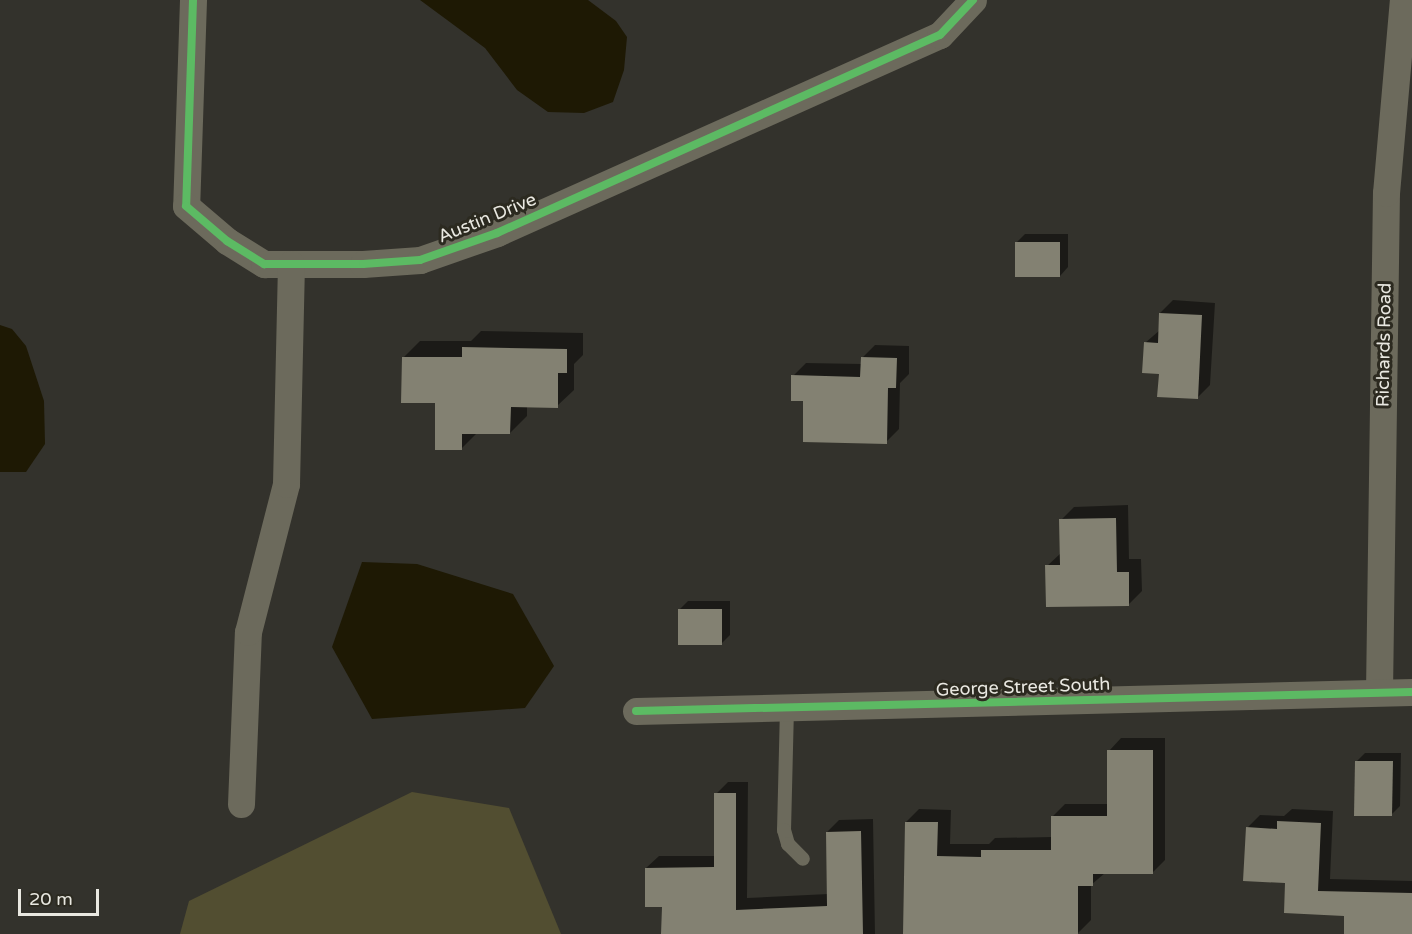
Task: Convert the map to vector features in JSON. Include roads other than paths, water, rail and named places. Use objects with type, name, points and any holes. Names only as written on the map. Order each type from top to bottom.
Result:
[{"type":"street","name":"Austin Drive","points":[[193,0],[186,206],[227,241],[264,264],[420,260],[497,232],[940,35],[973,0]]},
{"type":"street","name":"Richards Road","points":[[1379,692],[1386,193],[1403,0]]},
{"type":"street","points":[[241,804],[248,632],[286,484],[291,264]]},
{"type":"street","name":"George Street South","points":[[636,711],[1412,692]]},
{"type":"lane","points":[[787,708],[784,830],[788,844],[803,859]]}]
